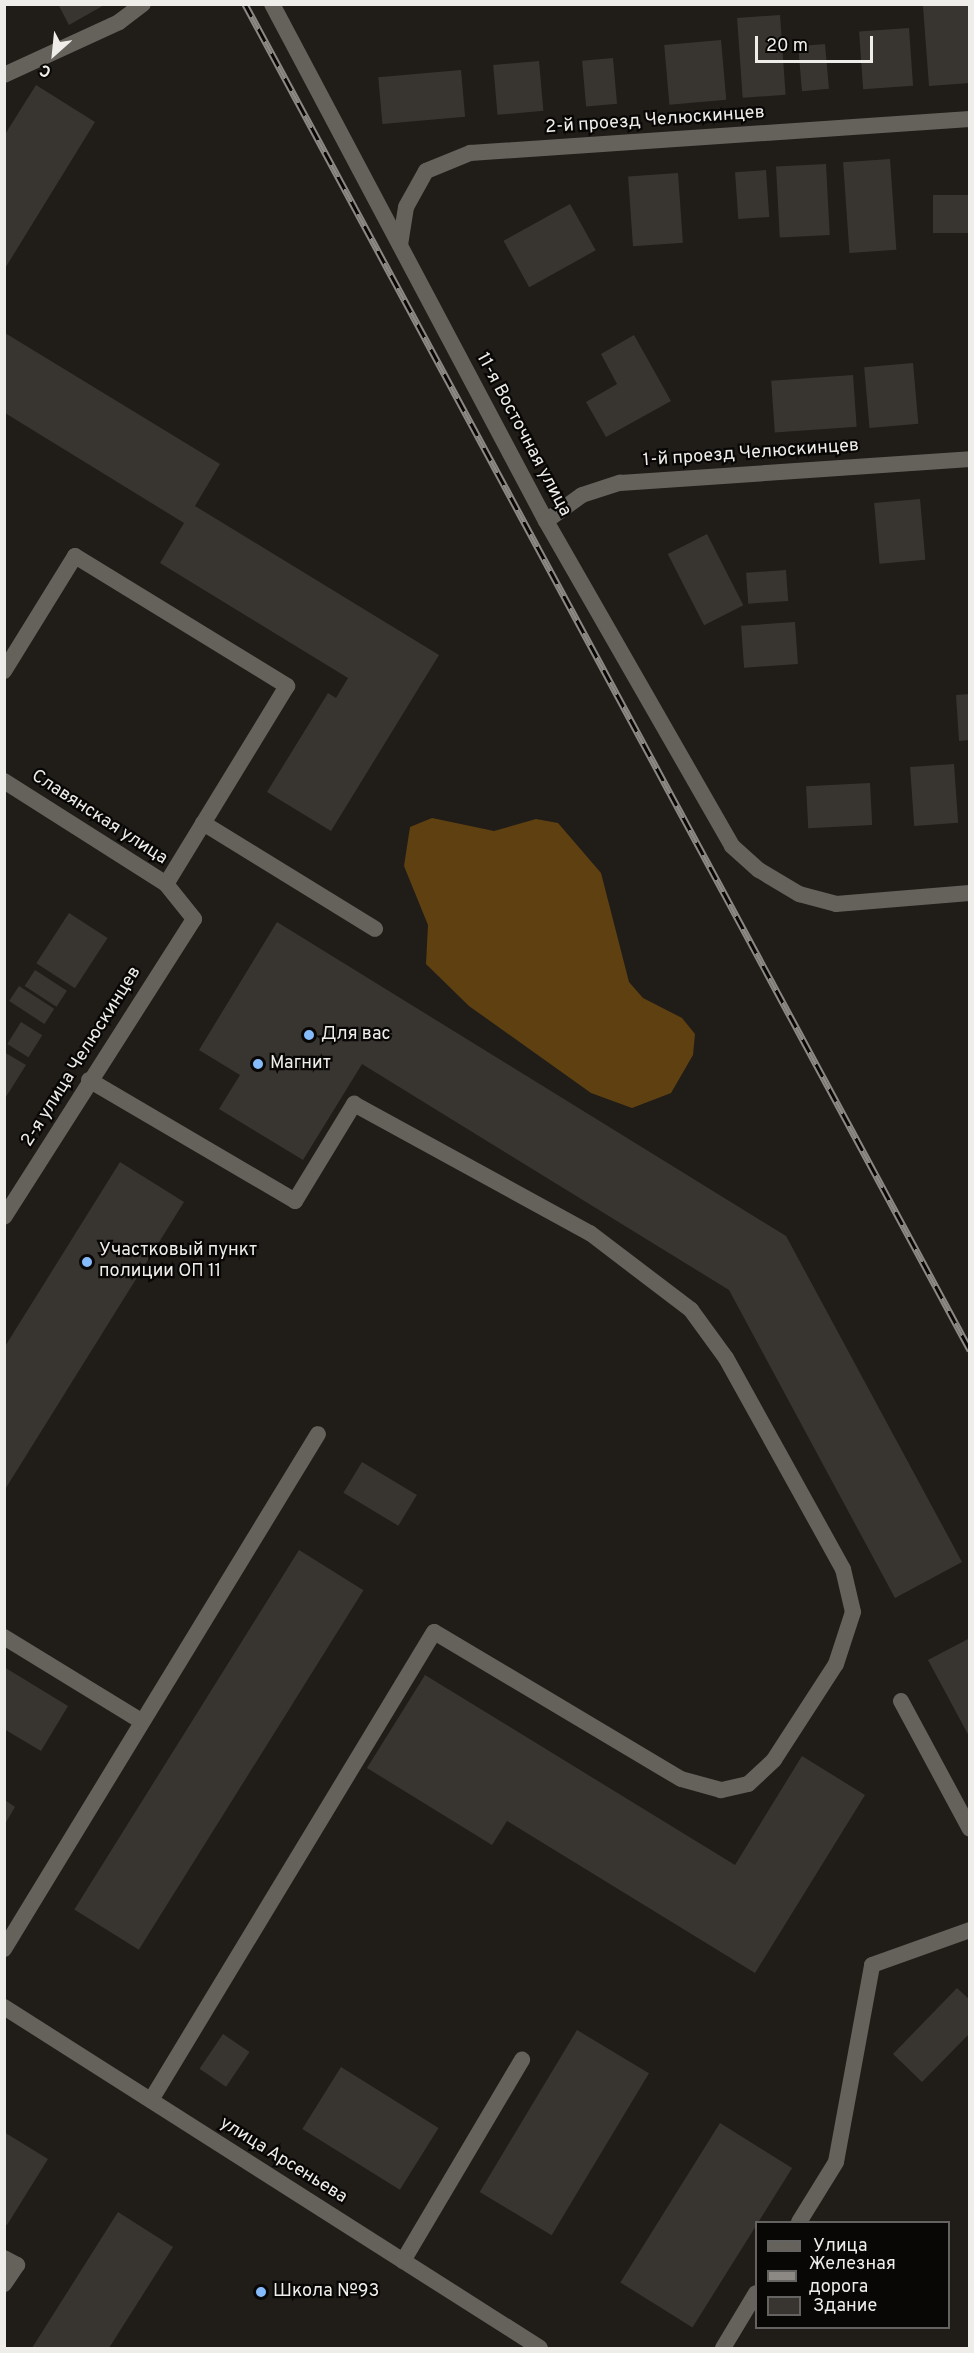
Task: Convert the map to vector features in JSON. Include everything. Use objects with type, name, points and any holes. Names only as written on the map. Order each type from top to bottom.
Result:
[{"type":"street","points":[[4,75],[118,22],[143,4]]},
{"type":"street","name":"11-я Восточная улица","points":[[272,4],[546,521],[732,846],[759,870],[799,894],[836,904],[969,893]]},
{"type":"street","name":"2-й проезд Челюскинцев","points":[[400,245],[406,207],[426,171],[470,153],[969,120]]},
{"type":"street","name":"1-й проезд Челюскинцев","points":[[546,521],[582,495],[620,483],[969,459]]},
{"type":"street","points":[[4,671],[75,556],[287,686],[166,884]]},
{"type":"street","name":"Славянская улица","points":[[4,781],[166,884],[194,919]]},
{"type":"street","points":[[203,823],[375,929]]},
{"type":"street","name":"2-я улица Челюскинцев","points":[[4,1217],[194,919]]},
{"type":"street","points":[[90,1080],[295,1201],[354,1104],[590,1233],[691,1310],[726,1358],[843,1569],[853,1612],[836,1664],[774,1760],[748,1784],[721,1790],[681,1779],[434,1632],[151,2100]]},
{"type":"street","points":[[4,1949],[318,1434]]},
{"type":"street","points":[[4,1637],[141,1721]]},
{"type":"street","points":[[901,1701],[969,1828]]},
{"type":"street","points":[[800,2221],[836,2162],[872,1965],[969,1930]]},
{"type":"street","name":"улица Арсеньева","points":[[4,2007],[540,2349]]},
{"type":"street","points":[[403,2261],[522,2060]]},
{"type":"street","points":[[4,2258],[16,2265],[4,2284]]},
{"type":"street","points":[[723,2349],[755,2295]]},
{"type":"shaded area","points":[[432,818],[494,831],[536,819],[558,823],[601,873],[629,982],[643,998],[682,1018],[695,1034],[693,1055],[671,1093],[632,1108],[591,1093],[469,1006],[426,964],[428,925],[404,866],[410,827]]},
{"type":"building","points":[[58,4],[106,4],[69,25]]},
{"type":"building","points":[[970,4],[970,83],[929,86],[923,6]]},
{"type":"building","points":[[780,15],[786,95],[743,98],[737,18]]},
{"type":"building","points":[[909,28],[913,86],[863,89],[859,31]]},
{"type":"building","points":[[721,40],[726,100],[669,105],[664,45]]},
{"type":"building","points":[[825,44],[829,89],[802,91],[798,46]]},
{"type":"building","points":[[613,58],[617,104],[586,107],[582,61]]},
{"type":"building","points":[[539,61],[543,111],[498,115],[493,65]]},
{"type":"building","points":[[461,70],[465,117],[382,124],[378,77]]},
{"type":"building","points":[[36,85],[95,122],[4,270],[4,136]]},
{"type":"building","points":[[890,159],[896,250],[849,253],[843,162]]},
{"type":"building","points":[[826,164],[830,235],[780,238],[776,167]]},
{"type":"building","points":[[766,170],[769,217],[738,219],[735,172]]},
{"type":"building","points":[[678,173],[683,243],[633,246],[628,176]]},
{"type":"building","points":[[933,195],[970,195],[970,233],[933,233]]},
{"type":"building","points":[[570,204],[596,250],[529,287],[504,241]]},
{"type":"building","points":[[5,333],[220,464],[195,506],[439,655],[331,831],[267,792],[328,693],[336,698],[348,678],[160,563],[184,523],[5,413]]},
{"type":"building","points":[[634,335],[671,401],[606,437],[586,402],[617,384],[601,354]]},
{"type":"building","points":[[913,363],[918,424],[870,428],[864,367]]},
{"type":"building","points":[[853,375],[857,427],[775,433],[771,381]]},
{"type":"building","points":[[920,499],[925,560],[879,564],[874,503]]},
{"type":"building","points":[[707,534],[743,605],[704,625],[668,554]]},
{"type":"building","points":[[786,570],[788,601],[748,604],[746,573]]},
{"type":"building","points":[[795,622],[798,664],[744,668],[741,626]]},
{"type":"building","points":[[970,694],[970,740],[959,741],[956,695]]},
{"type":"building","points":[[954,764],[958,823],[914,826],[910,767]]},
{"type":"building","points":[[870,783],[872,825],[808,828],[806,786]]},
{"type":"building","points":[[69,913],[108,938],[75,988],[36,963]]},
{"type":"building","points":[[277,922],[786,1236],[962,1562],[895,1598],[729,1290],[362,1064],[303,1160],[219,1109],[240,1075],[199,1050]]},
{"type":"building","points":[[35,970],[67,991],[57,1007],[25,986]]},
{"type":"building","points":[[19,986],[54,1009],[44,1024],[9,1001]]},
{"type":"building","points":[[21,1022],[42,1035],[28,1057],[7,1044]]},
{"type":"building","points":[[4,1052],[26,1065],[4,1100]]},
{"type":"building","points":[[120,1162],[184,1202],[4,1491],[4,1348]]},
{"type":"building","points":[[362,1462],[417,1495],[398,1526],[343,1493]]},
{"type":"building","points":[[299,1550],[363,1590],[139,1950],[74,1910]]},
{"type":"building","points":[[970,1638],[970,1738],[928,1660]]},
{"type":"building","points":[[4,1667],[68,1706],[41,1751],[4,1729]]},
{"type":"building","points":[[425,1675],[735,1865],[802,1756],[865,1795],[755,1973],[507,1821],[492,1845],[367,1768]]},
{"type":"building","points":[[5,1800],[15,1807],[5,1824]]},
{"type":"building","points":[[957,1988],[970,2000],[970,2033],[922,2082],[893,2054]]},
{"type":"building","points":[[577,2030],[649,2073],[552,2235],[480,2192]]},
{"type":"building","points":[[223,2034],[250,2052],[226,2087],[200,2069]]},
{"type":"building","points":[[341,2067],[439,2128],[400,2190],[302,2129]]},
{"type":"building","points":[[720,2123],[792,2168],[759,2221],[755,2221],[755,2227],[692,2327],[620,2282]]},
{"type":"building","points":[[4,2132],[48,2159],[7,2225],[4,2224]]},
{"type":"building","points":[[118,2212],[173,2247],[109,2348],[32,2348]]},
{"type":"railway","points":[[245,4],[970,1350]]},
{"type":"place","name":"Для вас","points":[[309,1035]]},
{"type":"place","name":"Магнит","points":[[258,1064]]},
{"type":"place","name":"Участковый пункт полиции ОП 11","points":[[87,1262]]},
{"type":"place","name":"Школа №93","points":[[261,2292]]}]
